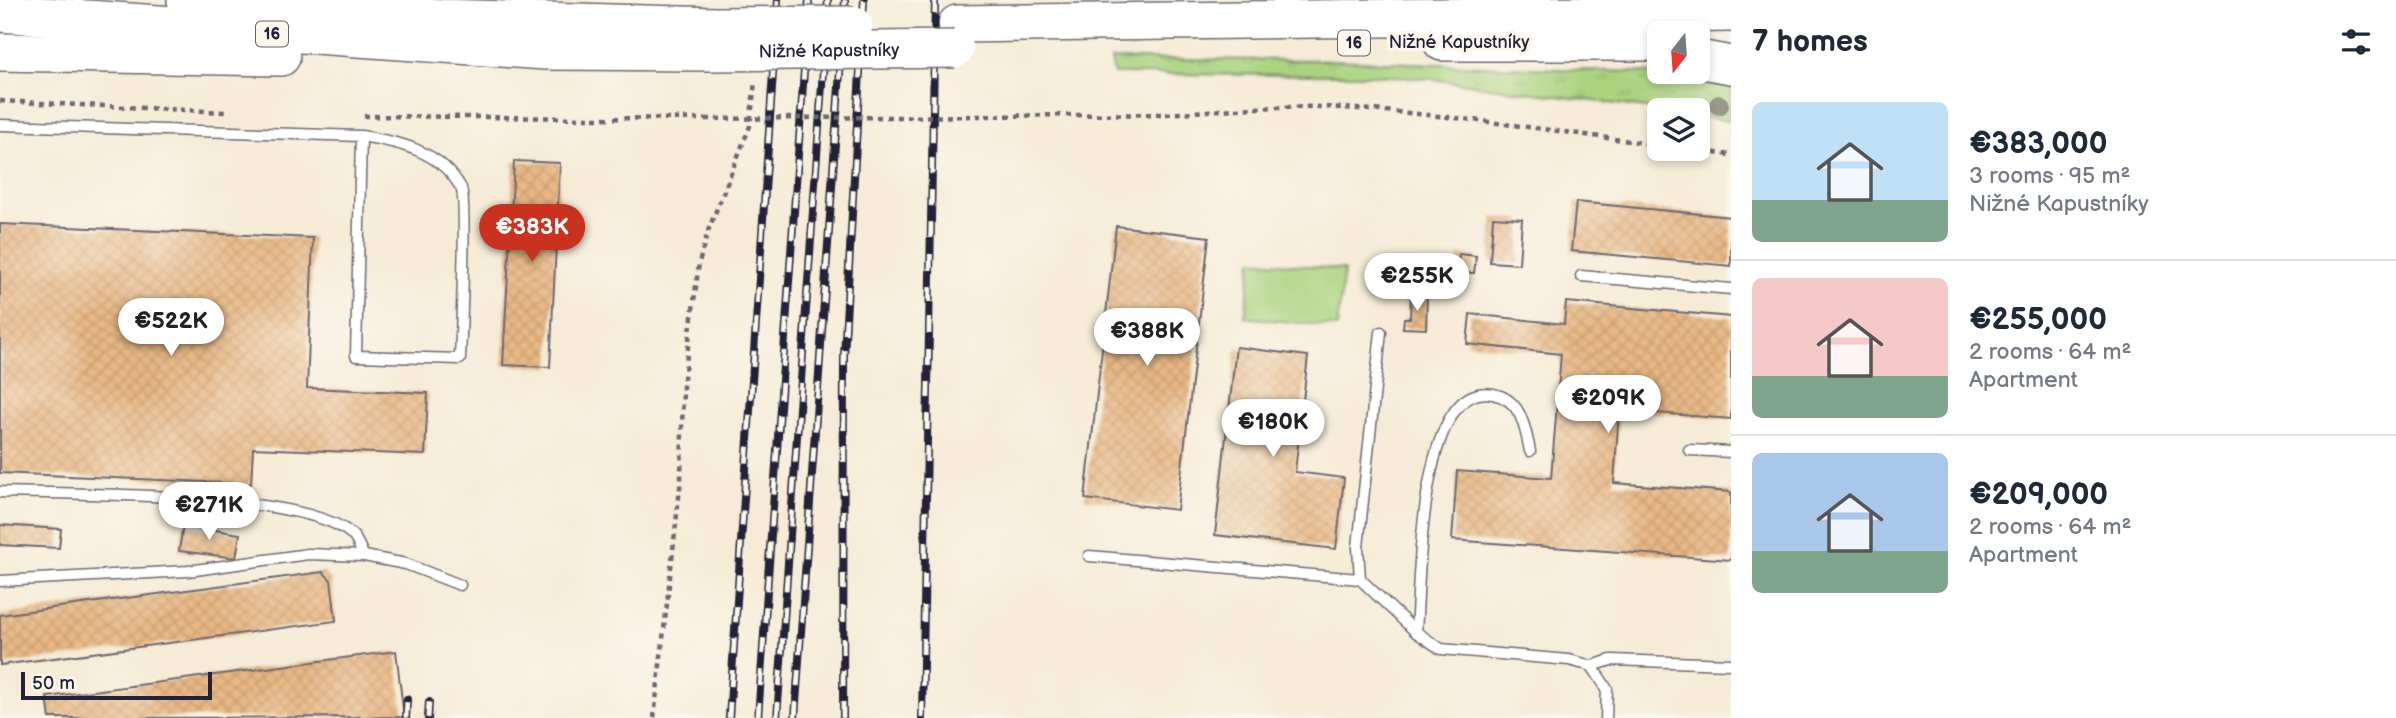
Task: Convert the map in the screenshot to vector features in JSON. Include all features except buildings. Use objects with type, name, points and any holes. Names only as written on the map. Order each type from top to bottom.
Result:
[{"type":"highway","points":[[1556,15],[1605,0]]},
{"type":"highway","name":"Nižné Kapustníky","points":[[200,1],[714,39]]},
{"type":"highway","name":"Nižné Kapustníky","points":[[0,13],[545,51],[714,39],[1039,35],[1556,15],[1731,13]]},
{"type":"highway","name":"Nižné Kapustníky","points":[[1110,33],[1647,42]]},
{"type":"highway","points":[[1598,42],[1647,51]]},
{"type":"highway","points":[[1710,42],[1731,42]]},
{"type":"highway","points":[[0,52],[398,59],[545,51]]},
{"type":"highway","points":[[1710,61],[1731,65]]},
{"type":"lane","points":[[0,125],[361,136],[419,150],[446,167],[463,190],[460,359],[356,356],[361,136]]},
{"type":"lane","points":[[1581,275],[1731,289]]},
{"type":"lane","points":[[1360,579],[1359,547],[1381,331]]},
{"type":"lane","points":[[1416,632],[1429,474],[1443,429],[1459,402],[1479,391],[1505,396],[1521,414],[1530,451]]},
{"type":"lane","points":[[1689,450],[1731,452]]},
{"type":"lane","points":[[0,492],[241,502],[284,508],[327,520],[354,536],[364,556]]},
{"type":"lane","points":[[0,581],[188,571],[308,554],[364,556],[406,564],[460,585]]},
{"type":"lane","points":[[1089,555],[1360,579],[1416,632],[1441,649],[1569,660],[1592,666],[1611,660],[1731,664]]},
{"type":"lane","points":[[1592,666],[1607,689],[1605,718]]},
{"type":"path","points":[[654,718],[681,479],[683,386],[699,263],[708,231],[750,126],[756,71]]},
{"type":"path","points":[[0,101],[237,112]]},
{"type":"path","points":[[361,116],[706,119],[1166,114],[1263,107],[1340,107],[1430,115],[1647,143]]},
{"type":"path","points":[[1710,152],[1731,155]]},
{"type":"green space","points":[[1111,59],[1334,60],[1647,73],[1647,84],[1710,84],[1710,75],[1731,76],[1731,121],[1710,118],[1710,98],[1647,98],[1647,108],[1431,79],[1375,75],[1114,74]]},
{"type":"green space","points":[[1252,260],[1344,270],[1337,327],[1245,317]]},
{"type":"railway","points":[[729,718],[778,0]]},
{"type":"railway","points":[[758,718],[809,0]]},
{"type":"railway","points":[[777,718],[828,0]]},
{"type":"railway","points":[[795,718],[845,0]]},
{"type":"railway","points":[[843,718],[844,356],[864,0]]},
{"type":"railway","points":[[922,718],[935,0]]},
{"type":"railway","points":[[406,718],[407,699]]},
{"type":"railway","points":[[428,718],[429,702]]}]
